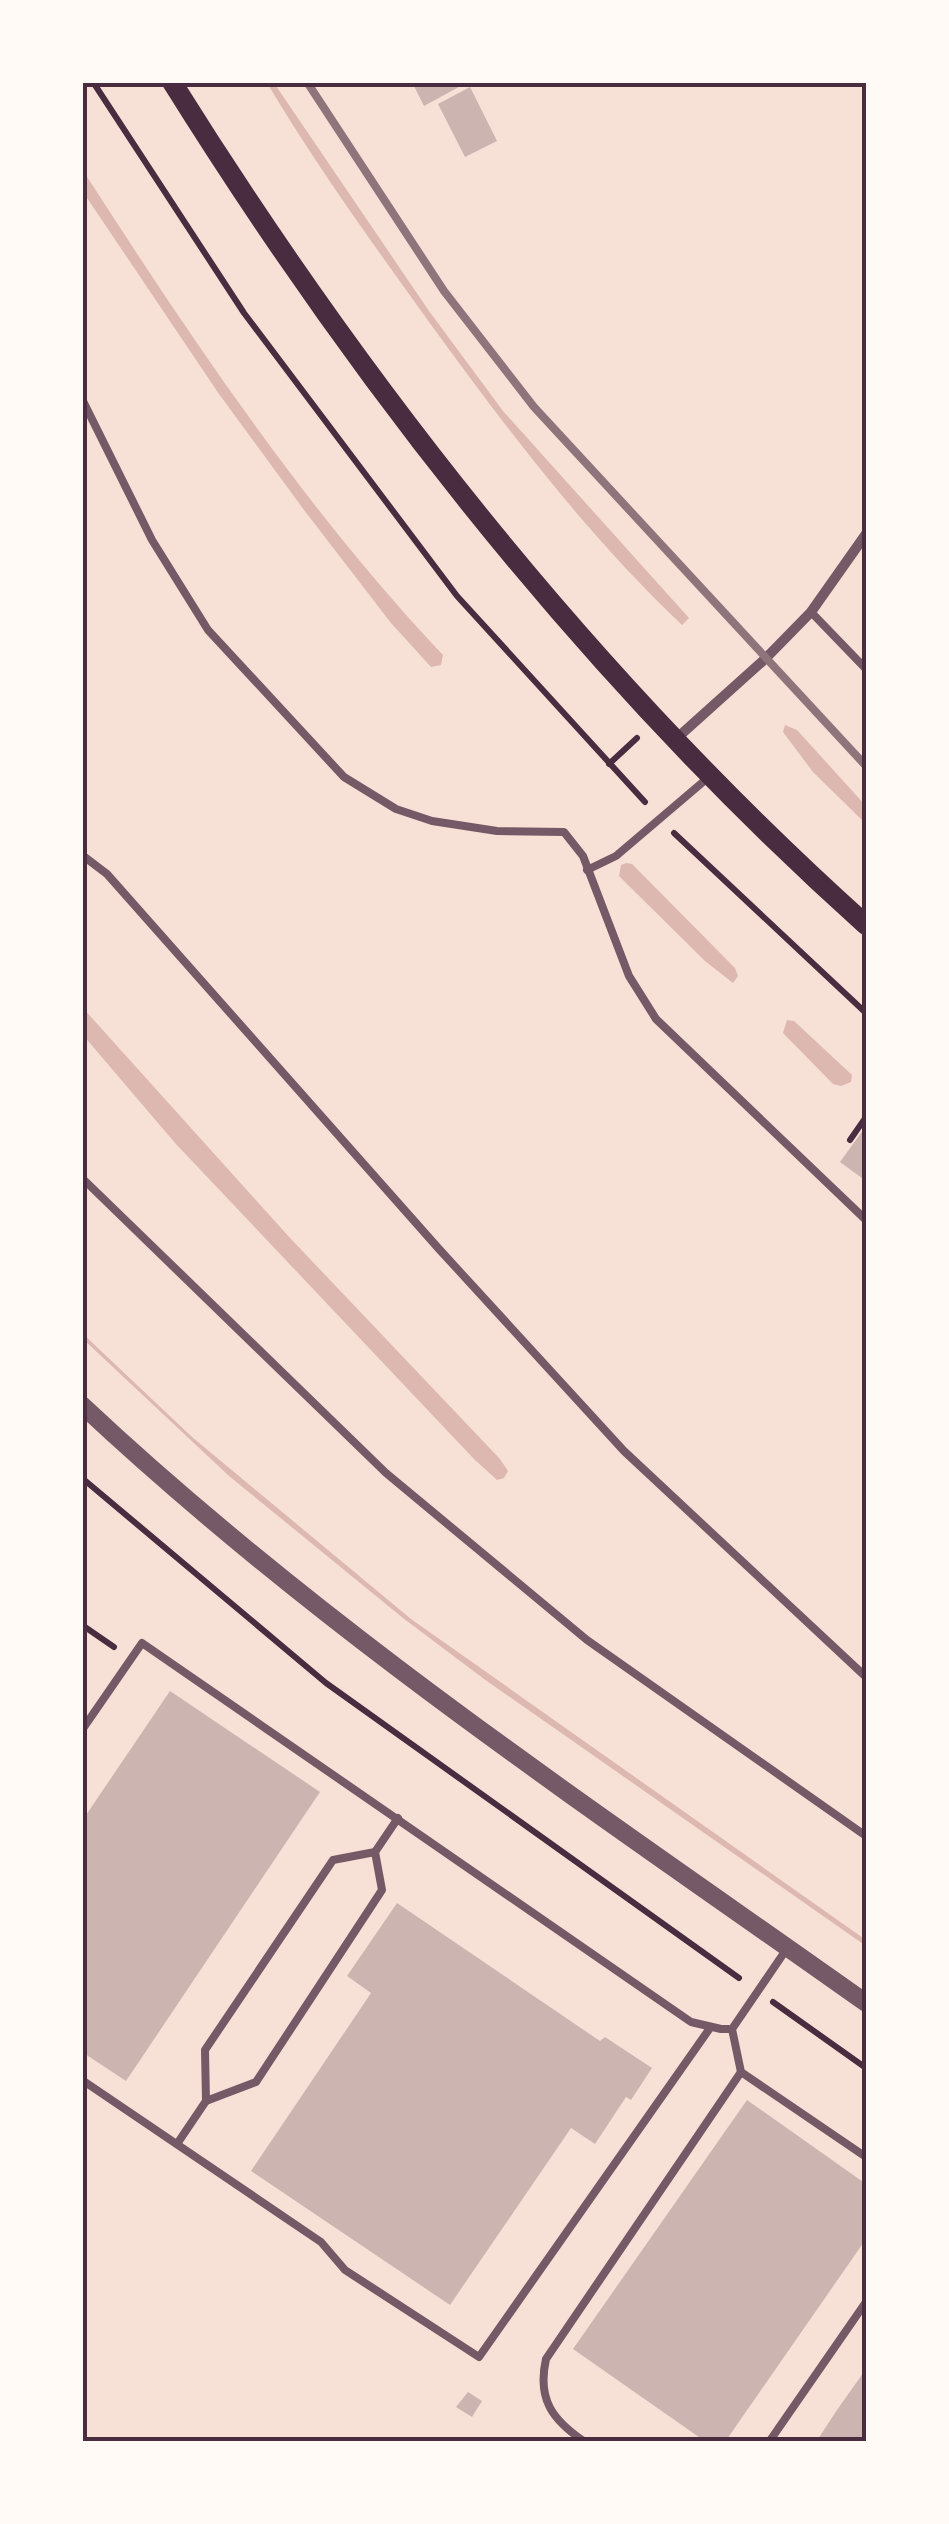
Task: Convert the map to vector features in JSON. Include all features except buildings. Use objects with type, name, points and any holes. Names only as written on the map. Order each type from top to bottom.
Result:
[{"type":"main road","points":[[172,82],[258,212],[440,466],[576,630],[712,774],[866,925]]},
{"type":"street","points":[[677,738],[811,612],[866,534]]},
{"type":"street","points":[[82,1406],[292,1589],[466,1720],[866,2003]]},
{"type":"lane","points":[[82,399],[152,540],[208,630],[344,777],[396,808],[432,820],[498,831],[564,832],[583,856],[629,976],[656,1019],[866,1220]]},
{"type":"lane","points":[[811,612],[866,669]]},
{"type":"lane","points":[[588,870],[616,856],[712,774]]},
{"type":"lane","points":[[82,855],[107,874],[400,1206],[624,1450],[866,1677]]},
{"type":"lane","points":[[82,1178],[386,1473],[587,1640],[866,1836]]},
{"type":"lane","points":[[82,1730],[142,1643],[675,2011],[710,2028],[732,2029]]},
{"type":"lane","points":[[206,2101],[256,2082],[382,1890],[375,1852],[398,1818]]},
{"type":"lane","points":[[177,2144],[206,2101],[205,2050],[301,1907],[333,1860],[375,1852]]},
{"type":"lane","points":[[788,1947],[732,2029],[741,2072],[866,2157]]},
{"type":"lane","points":[[82,2080],[321,2242],[344,2270],[479,2357],[710,2028]]},
{"type":"lane","points":[[584,2442],[561,2426],[550,2412],[543,2394],[546,2359],[741,2072]]},
{"type":"lane","points":[[769,2442],[866,2302]]},
{"type":"path","points":[[93,82],[244,312],[457,596],[699,858],[866,1013]]},
{"type":"path","points":[[850,1140],[866,1117]]},
{"type":"path","points":[[82,1478],[326,1683],[866,2068]]},
{"type":"path","points":[[82,1626],[131,1659]]},
{"type":"shaded area","points":[[267,83],[274,83],[429,311],[503,411],[689,618],[682,625],[580,517],[488,401],[345,204]]},
{"type":"shaded area","points":[[82,169],[251,420],[343,541],[443,655],[441,665],[431,667],[391,623],[219,394],[83,192]]},
{"type":"shaded area","points":[[785,725],[797,730],[866,806],[866,824],[813,772],[783,732]]},
{"type":"shaded area","points":[[632,864],[735,968],[738,976],[733,983],[705,961],[619,876],[621,865]]},
{"type":"shaded area","points":[[82,1007],[291,1239],[500,1459],[508,1471],[504,1478],[497,1480],[474,1459],[175,1143],[83,1035]]},
{"type":"shaded area","points":[[787,1020],[794,1021],[852,1075],[851,1082],[833,1084],[783,1033]]},
{"type":"shaded area","points":[[82,1333],[192,1437],[411,1619],[866,1940],[866,1946],[403,1618],[229,1476],[83,1339]]},
{"type":"railway","points":[[307,82],[444,291],[534,407],[866,766]]}]
